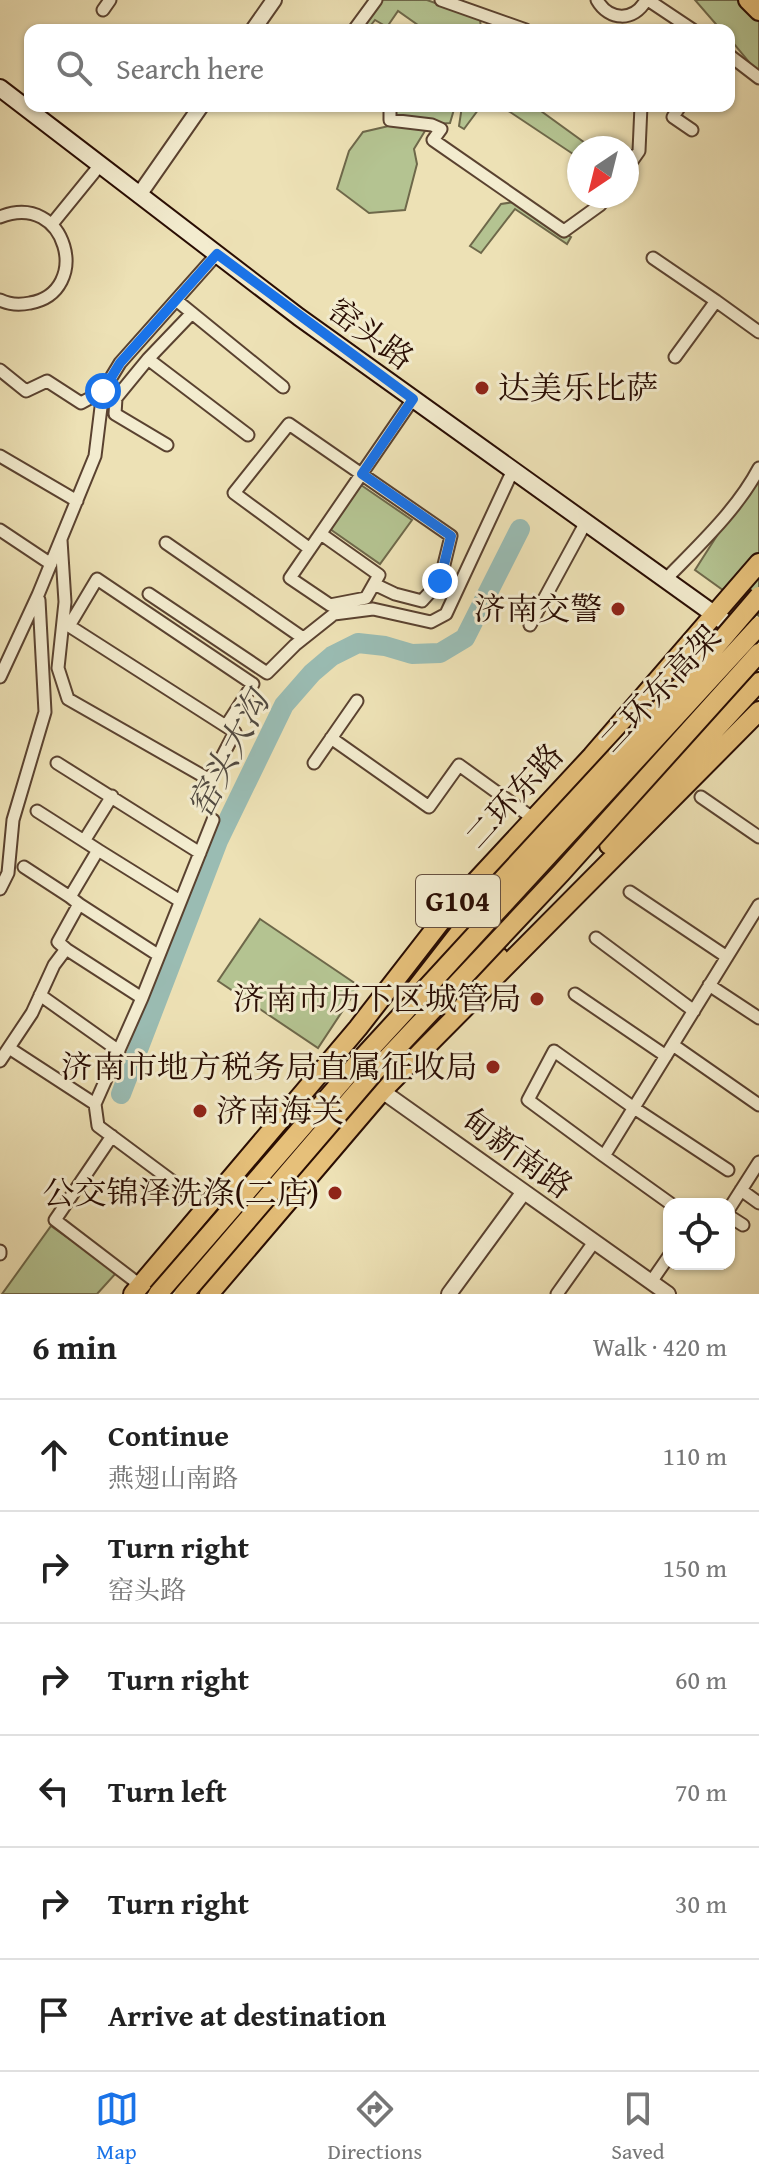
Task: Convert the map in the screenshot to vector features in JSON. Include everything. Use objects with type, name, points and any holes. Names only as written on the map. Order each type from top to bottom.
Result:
[{"type":"highway","points":[[748,0],[759,11]]},
{"type":"highway","name":"二环东路","points":[[136,1290],[335,1055],[452,907],[534,819],[759,563]]},
{"type":"highway","points":[[370,1063],[491,892],[694,672],[759,596]]},
{"type":"highway","name":"二环东高架","points":[[158,1294],[370,1063],[759,626]]},
{"type":"highway","name":"二环东高架","points":[[184,1294],[370,1063],[561,873],[759,653]]},
{"type":"highway","points":[[370,1063],[539,921],[758,683]]},
{"type":"highway","name":"G104","points":[[209,1294],[382,1091],[759,711]]},
{"type":"main road","name":"窑头路","points":[[0,88],[24,106]]},
{"type":"main road","name":"窑头路","points":[[31,112],[413,399],[759,646]]},
{"type":"street","points":[[257,24],[274,0]]},
{"type":"street","points":[[358,24],[376,0]]},
{"type":"street","points":[[441,0],[471,5],[513,24]]},
{"type":"street","points":[[597,0],[605,11],[621,17],[637,12],[647,0],[684,24]]},
{"type":"street","points":[[735,60],[759,78]]},
{"type":"street","points":[[139,195],[197,112]]},
{"type":"street","points":[[390,112],[390,120],[441,129],[433,140],[564,231],[596,208]]},
{"type":"street","points":[[639,151],[641,112]]},
{"type":"street","points":[[676,112],[673,117],[692,130]]},
{"type":"street","points":[[52,224],[100,165]]},
{"type":"street","points":[[0,217],[25,212],[39,216],[52,224],[62,237],[66,252],[66,268],[50,294],[37,302],[21,305],[0,300]]},
{"type":"street","points":[[0,677],[38,595],[95,456],[103,391],[120,363],[217,254]]},
{"type":"street","points":[[653,258],[759,332]]},
{"type":"street","points":[[176,300],[283,387]]},
{"type":"street","points":[[675,357],[716,301]]},
{"type":"street","points":[[167,445],[115,414],[116,398],[192,313]]},
{"type":"street","points":[[148,359],[248,435]]},
{"type":"street","points":[[0,370],[26,391],[47,381],[81,403],[103,391]]},
{"type":"street","points":[[321,534],[379,575],[366,598],[330,605],[290,578],[413,399]]},
{"type":"street","points":[[310,549],[234,493],[289,424],[451,536],[440,581],[422,601],[395,594],[374,584]]},
{"type":"street","points":[[0,456],[77,501]]},
{"type":"street","points":[[665,580],[703,541],[751,483],[759,468]]},
{"type":"street","points":[[149,594],[267,673],[303,638],[334,614],[373,609],[431,622],[446,614],[513,470]]},
{"type":"street","points":[[530,625],[586,522]]},
{"type":"street","points":[[0,530],[51,564]]},
{"type":"street","points":[[61,540],[66,624],[58,668],[68,699],[210,780],[235,732],[66,624]]},
{"type":"street","points":[[166,543],[303,638]]},
{"type":"street","points":[[66,624],[97,579],[253,684],[226,726]]},
{"type":"street","points":[[0,889],[8,873],[13,820],[45,712],[38,595]]},
{"type":"street","points":[[314,763],[357,701]]},
{"type":"street","points":[[331,738],[429,807],[459,765],[534,819]]},
{"type":"street","points":[[57,763],[200,853]]},
{"type":"street","points":[[84,841],[112,796]]},
{"type":"street","points":[[701,797],[759,837]]},
{"type":"street","points":[[37,811],[180,901]]},
{"type":"street","points":[[207,1207],[98,1126],[95,1104],[142,998],[213,820]]},
{"type":"street","points":[[98,850],[58,942],[142,998]]},
{"type":"street","points":[[24,867],[158,955]]},
{"type":"street","points":[[630,892],[727,957]]},
{"type":"street","points":[[604,1156],[727,957],[754,925],[759,905]]},
{"type":"street","points":[[596,938],[694,1011]]},
{"type":"street","points":[[0,1061],[32,1013],[54,965],[66,949]]},
{"type":"street","points":[[709,985],[759,1018]]},
{"type":"street","points":[[575,994],[759,1105]]},
{"type":"street","points":[[40,995],[119,1051]]},
{"type":"street","points":[[9,1048],[95,1104]]},
{"type":"street","points":[[663,1198],[528,1100],[554,1051],[728,1170]]},
{"type":"street","name":"甸新南路","points":[[335,1055],[523,1193],[668,1294]]},
{"type":"street","points":[[112,1136],[55,1220],[136,1290]]},
{"type":"street","points":[[735,1200],[759,1162]]},
{"type":"street","points":[[741,1190],[759,1203]]},
{"type":"street","points":[[449,1294],[523,1193]]},
{"type":"street","points":[[735,1220],[743,1225]]},
{"type":"street","points":[[559,1293],[594,1242]]},
{"type":"street","points":[[651,1282],[663,1265]]},
{"type":"green space","points":[[382,0],[427,0],[480,19],[480,24],[416,24],[398,11],[389,24],[375,20],[372,24],[364,24]]},
{"type":"green space","points":[[695,0],[748,0],[759,5],[759,74],[735,45],[735,24],[716,24]]},
{"type":"green space","points":[[395,112],[453,112],[450,123],[435,124],[395,116]]},
{"type":"green space","points":[[461,112],[477,112],[464,129],[459,126]]},
{"type":"green space","points":[[510,112],[542,112],[575,136],[567,136],[567,150]]},
{"type":"green space","points":[[393,125],[428,126],[414,149],[417,164],[405,210],[369,213],[337,189],[349,151],[363,132]]},
{"type":"green space","points":[[514,202],[571,237],[567,244],[515,209],[481,253],[470,246],[501,204]]},
{"type":"green space","points":[[759,470],[759,616],[695,570]]},
{"type":"green space","points":[[361,485],[412,520],[380,564],[330,529]]},
{"type":"green space","points":[[260,919],[359,986],[318,1048],[218,981]]},
{"type":"green space","points":[[51,1226],[117,1272],[97,1294],[2,1294]]},
{"type":"waterway","name":"窑头大沟","points":[[121,1094],[218,841],[284,705],[332,656],[358,643],[385,646],[412,654],[440,653],[465,638],[520,529]]},
{"type":"place","name":"达美乐比萨","points":[[482,388]]},
{"type":"place","name":"济南交警","points":[[618,609]]},
{"type":"place","name":"济南市历下区城管局","points":[[537,999]]},
{"type":"place","name":"济南市地方税务局直属征收局","points":[[493,1067]]},
{"type":"place","name":"济南海关","points":[[200,1111]]},
{"type":"place","name":"公交锦泽洗涤(二店)","points":[[335,1193]]},
{"type":"route","points":[[103,391],[120,363],[217,254],[413,399],[362,474],[451,536],[440,581]]}]
